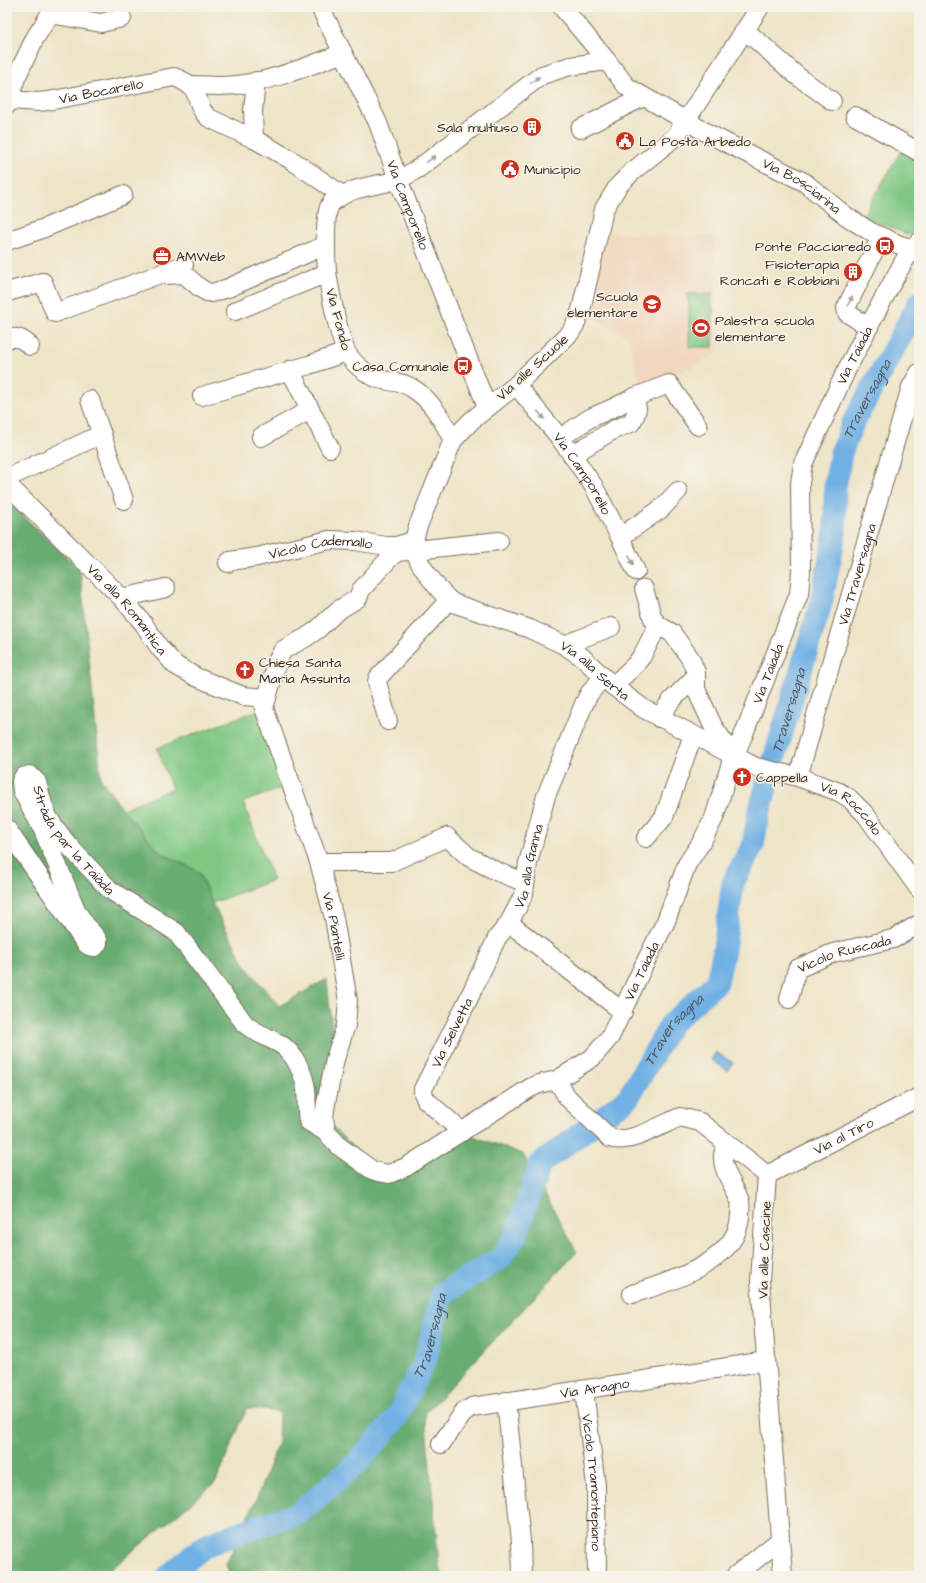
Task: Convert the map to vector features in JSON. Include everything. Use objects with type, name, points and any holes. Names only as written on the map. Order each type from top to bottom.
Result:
[{"type":"street","name":"Via Camporello","points":[[320,7],[378,122],[398,179],[487,407]]},
{"type":"street","name":"Via Bosciarina","points":[[562,7],[627,87],[686,122],[804,182],[859,225],[900,245],[917,247]]},
{"type":"street","name":"Via alle Scuole","points":[[453,440],[471,421],[516,385],[565,339],[575,325],[581,310],[604,209],[612,195],[633,171],[675,137],[760,7]]},
{"type":"street","points":[[8,103],[12,74],[51,11],[101,23],[122,18]]},
{"type":"street","points":[[745,30],[796,76],[832,101]]},
{"type":"street","name":"Via Bocarello","points":[[8,103],[48,101],[174,77],[183,80],[194,90],[256,81],[294,72],[343,53]]},
{"type":"street","name":"Via Fondo","points":[[453,440],[423,395],[411,387],[397,382],[382,380],[370,374],[354,362],[346,352],[342,343],[327,272],[327,218],[330,205],[342,195],[365,187],[398,179],[419,168],[542,75],[570,66],[607,61]]},
{"type":"street","points":[[254,139],[253,110],[256,81]]},
{"type":"street","points":[[194,90],[206,116],[254,139],[293,161],[342,195]]},
{"type":"street","points":[[580,129],[642,97]]},
{"type":"street","points":[[855,116],[919,152]]},
{"type":"street","points":[[7,241],[42,229],[123,196]]},
{"type":"street","points":[[869,327],[847,313],[846,308],[881,237]]},
{"type":"street","points":[[153,276],[184,274],[200,288],[212,293],[228,288],[326,245]]},
{"type":"street","name":"Via Taiada","points":[[326,1132],[340,1147],[372,1170],[389,1174],[406,1167],[530,1088],[539,1084],[557,1080],[592,1058],[598,1053],[610,1037],[666,922],[687,864],[708,832],[714,818],[734,756],[799,594],[801,571],[800,483],[804,464],[846,371],[896,275],[917,247]]},
{"type":"street","points":[[7,292],[43,282],[55,313],[184,265]]},
{"type":"street","points":[[235,311],[327,272]]},
{"type":"street","points":[[7,339],[23,339],[30,346]]},
{"type":"street","points":[[202,396],[346,352]]},
{"type":"street","points":[[290,370],[330,448]]},
{"type":"street","name":"Via Traversagna","points":[[794,776],[911,387],[919,373]]},
{"type":"street","points":[[560,438],[590,418],[635,397],[669,384],[698,426]]},
{"type":"street","name":"Via Camporello","points":[[516,385],[560,438],[593,485],[636,571]]},
{"type":"street","points":[[572,455],[613,430],[631,423],[637,409],[635,397]]},
{"type":"street","points":[[90,400],[124,500]]},
{"type":"street","points":[[261,436],[310,410]]},
{"type":"street","points":[[7,478],[102,434]]},
{"type":"street","points":[[414,546],[418,526],[453,440]]},
{"type":"street","name":"Via alla Romantica","points":[[7,484],[122,598],[143,623],[159,648],[175,664],[196,677],[238,695],[266,703]]},
{"type":"street","points":[[620,537],[661,509],[678,491]]},
{"type":"street","name":"Vicolo Cademallo","points":[[228,564],[230,561],[257,557],[329,540],[355,541],[392,546],[414,546]]},
{"type":"street","points":[[266,703],[278,659],[283,650],[317,630],[337,611],[358,598],[361,590],[397,552],[414,546],[499,541]]},
{"type":"street","name":"Via alla Serta","points":[[414,546],[417,558],[449,600],[467,609],[530,629],[564,645],[582,658],[635,703],[659,718],[734,756]]},
{"type":"street","points":[[122,598],[166,588]]},
{"type":"street","points":[[644,589],[653,618],[658,625],[672,633],[690,658],[696,672],[696,689],[714,726],[734,756]]},
{"type":"street","points":[[388,720],[377,682],[378,678],[449,600]]},
{"type":"street","name":"Via alla Ganna","points":[[623,1012],[509,924],[524,893],[524,882],[529,856],[546,796],[584,704],[589,694],[608,681],[635,666],[642,656],[658,625]]},
{"type":"street","points":[[564,645],[611,627]]},
{"type":"street","points":[[659,718],[671,702],[695,677]]},
{"type":"street","name":"Via Piantelli","points":[[266,703],[318,862],[334,918],[348,1001],[346,1025],[334,1059],[326,1102],[324,1118],[326,1132]]},
{"type":"street","points":[[646,838],[664,817],[693,735]]},
{"type":"street","name":"Via Roccolo","points":[[734,756],[756,766],[794,776],[834,790],[849,798],[858,806],[877,830],[919,890]]},
{"type":"street","name":"Stráda par la Taiáda","points":[[7,829],[84,943],[89,946],[95,946],[98,943],[98,940],[77,912],[43,830],[22,791],[21,781],[23,777],[30,775],[37,782],[46,812],[55,828],[102,884],[117,896],[176,932],[245,1024],[280,1044],[292,1054],[306,1088],[308,1121],[326,1132]]},
{"type":"street","points":[[318,862],[392,862],[447,837],[469,857],[498,872],[524,882]]},
{"type":"street","name":"Via Selvetta","points":[[462,1132],[426,1100],[423,1089],[466,1004],[497,938],[509,924]]},
{"type":"street","name":"Vicolo Ruscada","points":[[789,1000],[797,969],[833,953],[893,938],[919,924]]},
{"type":"street","points":[[557,1080],[567,1097],[610,1138],[616,1140],[627,1139],[680,1117],[700,1122],[767,1175]]},
{"type":"street","name":"Via al Tiro","points":[[767,1175],[919,1097]]},
{"type":"street","points":[[632,1294],[674,1280],[710,1262],[732,1241],[740,1225],[740,1202],[725,1168],[723,1156],[726,1144]]},
{"type":"street","name":"Via alle Cascine","points":[[767,1175],[760,1281],[783,1576]]},
{"type":"street","name":"Via Aragno","points":[[440,1444],[468,1408],[766,1361]]},
{"type":"street","name":"Vicolo Tramontepiano","points":[[584,1390],[596,1486],[597,1576]]},
{"type":"street","points":[[506,1401],[521,1541],[522,1576]]},
{"type":"street","points":[[735,1576],[780,1540]]},
{"type":"shaded area","name":"Scuola elementare","points":[[605,232],[660,236],[715,236],[716,353],[668,380],[665,375],[642,386],[629,338],[586,313]]},
{"type":"green space","points":[[901,151],[919,161],[919,231],[909,235],[875,221],[861,219]]},
{"type":"green space","name":"Palestra scuola elementare","points":[[687,294],[712,294],[713,347],[689,347],[689,302]]},
{"type":"green space","points":[[7,501],[80,569],[101,779],[122,809],[161,853],[199,872],[212,903],[247,968],[279,1006],[327,979],[335,1059],[324,1118],[378,1172],[462,1132],[523,1154],[577,1252],[425,1414],[439,1565],[443,1576],[230,1576],[226,1564],[256,1500],[278,1442],[279,1412],[247,1408],[216,1482],[103,1576],[7,1576]]},
{"type":"green space","points":[[264,708],[291,785],[243,802],[273,880],[212,903],[199,872],[161,853],[122,809],[172,789],[157,748]]},
{"type":"water","points":[[716,1052],[733,1063],[728,1071],[711,1060]]},
{"type":"waterway","name":"Traversagna","points":[[168,1576],[205,1546],[243,1531],[299,1513],[356,1464],[396,1419],[426,1358],[442,1293],[501,1258],[516,1235],[540,1164],[628,1098],[671,1024],[717,982],[724,950],[733,883],[753,845],[758,817],[774,759],[822,600],[835,533],[835,488],[841,453],[853,423],[919,303]]},
{"type":"place","name":"Sala multiuso","points":[[532,127]]},
{"type":"place","name":"La Posta Arbedo","points":[[625,141]]},
{"type":"place","name":"Municipio","points":[[510,169]]},
{"type":"place","name":"Ponte Pacciaredo","points":[[885,246]]},
{"type":"place","name":"AMWeb","points":[[162,256]]},
{"type":"place","name":"Fisioterapia Roncati e Robbiani","points":[[853,272]]},
{"type":"place","name":"Scuola elementare","points":[[652,304]]},
{"type":"place","name":"Palestra scuola elementare","points":[[701,328]]},
{"type":"place","name":"Casa Comunale","points":[[463,366]]},
{"type":"place","name":"Chiesa Santa Maria Assunta","points":[[245,670]]},
{"type":"place","name":"Cappella","points":[[742,777]]}]
